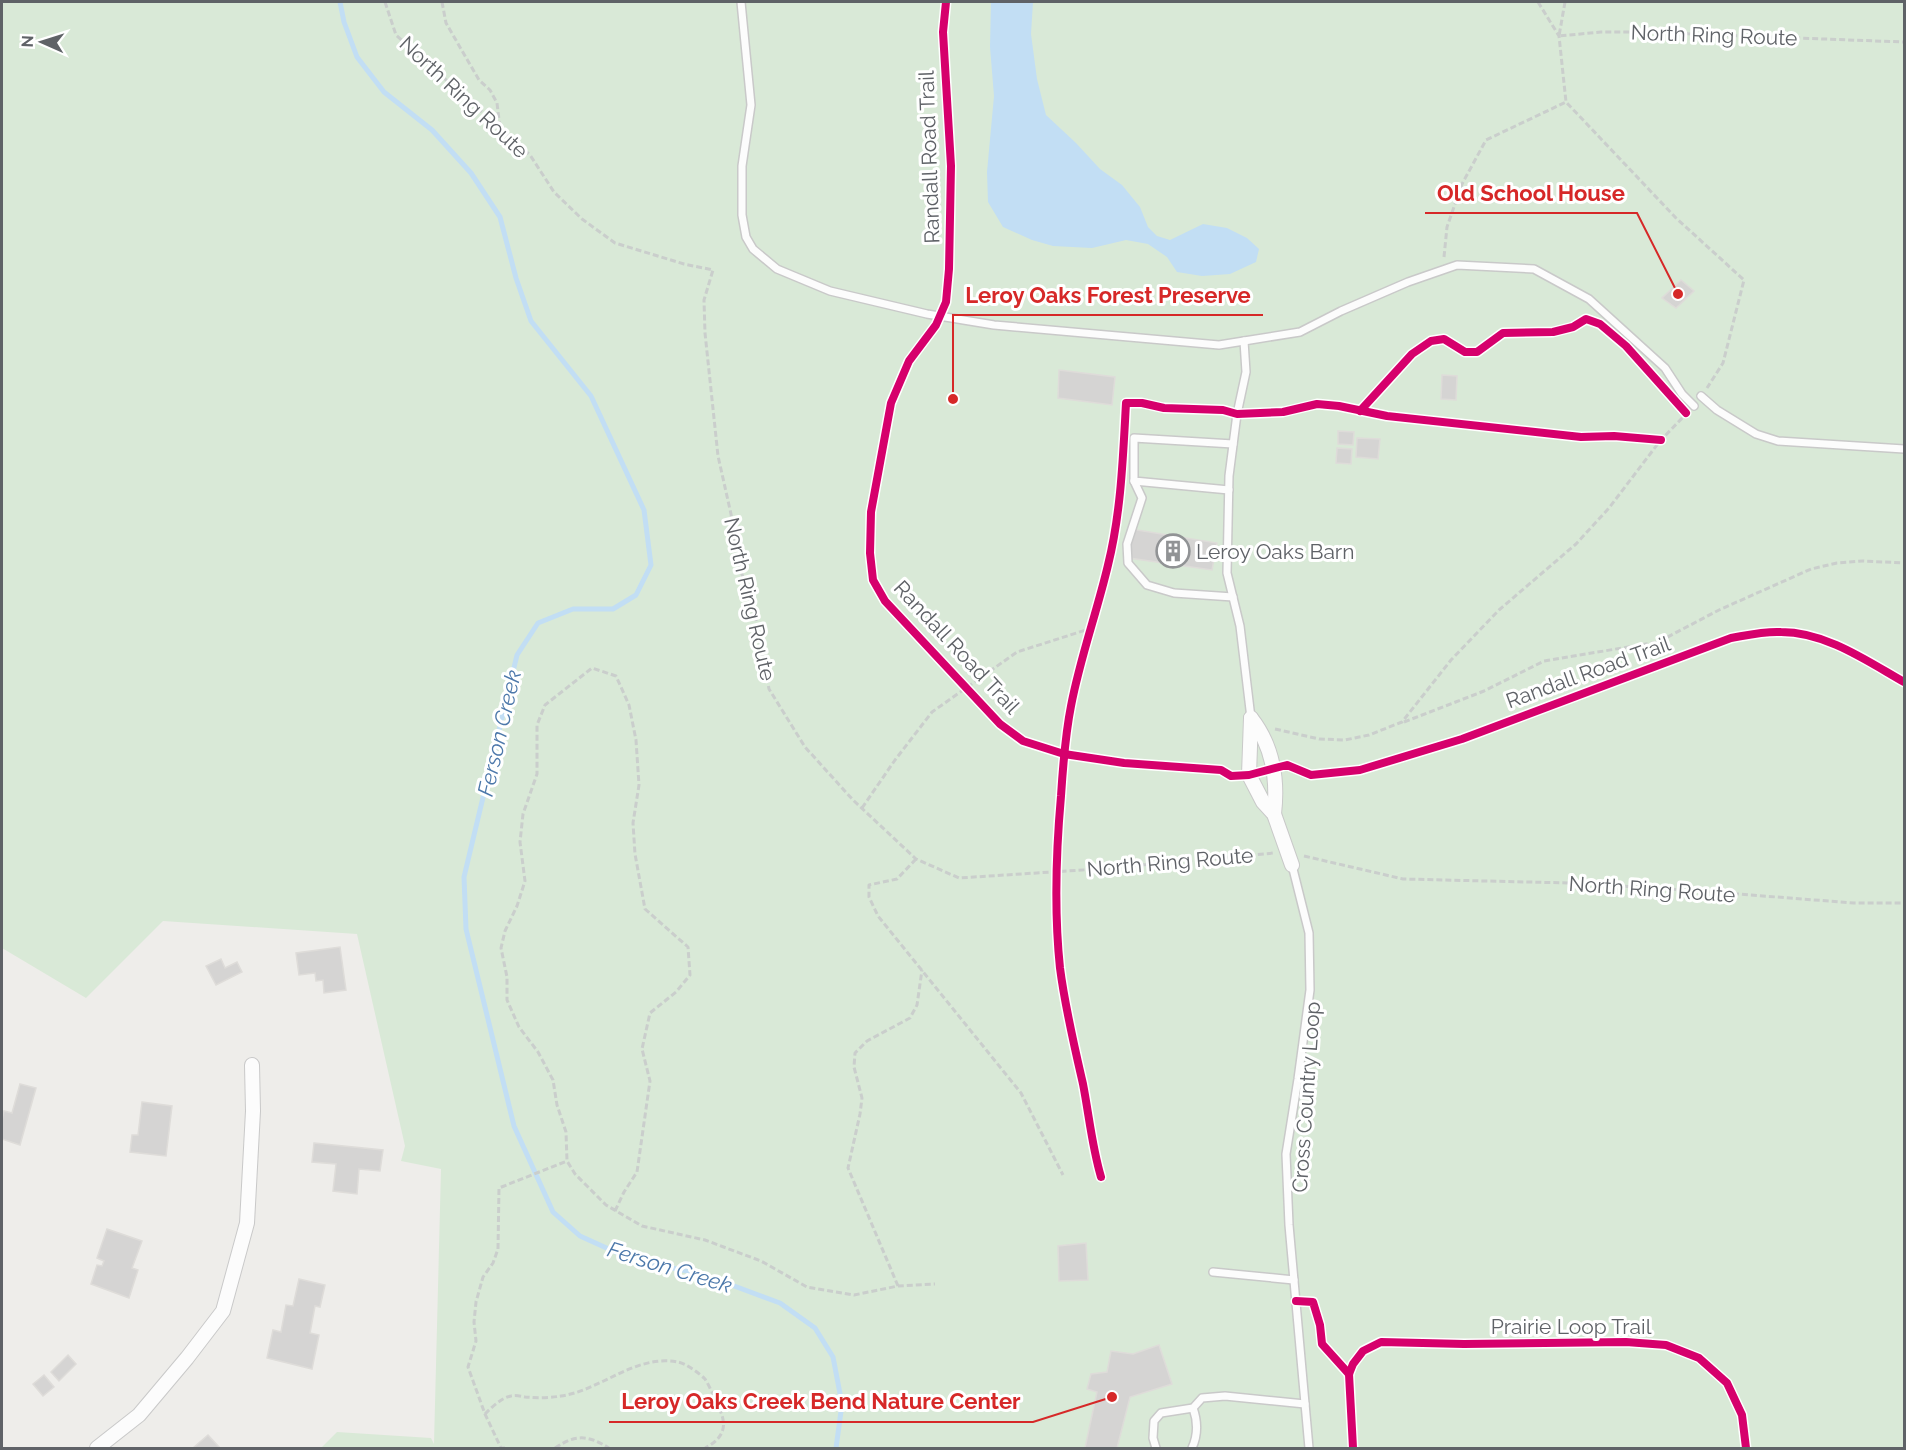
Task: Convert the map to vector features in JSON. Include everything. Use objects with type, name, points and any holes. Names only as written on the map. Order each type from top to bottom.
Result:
[{"type":"street","points":[[1255,723],[1249,775],[1263,802],[1274,814],[1290,858]]},
{"type":"street","points":[[1255,723],[1274,768],[1276,793],[1274,814]]},
{"type":"street","points":[[97,1449],[139,1415],[223,1311],[247,1223],[253,1111],[252,1065]]},
{"type":"lane","points":[[741,2],[752,105],[742,166],[742,215],[746,237],[753,249],[777,269],[830,291],[927,314],[983,323],[1220,345],[1300,332],[1360,303],[1457,265],[1534,269],[1589,299],[1665,368],[1682,394],[1694,406]]},
{"type":"lane","points":[[1244,342],[1246,372],[1236,414],[1233,444],[1229,490],[1227,573],[1240,626],[1255,723]]},
{"type":"lane","points":[[1701,396],[1734,422],[1756,434],[1778,441],[1905,449]]},
{"type":"lane","points":[[1233,444],[1134,438],[1134,481],[1142,498],[1127,544],[1128,562],[1146,585],[1174,593],[1233,597]]},
{"type":"lane","points":[[1134,481],[1229,490]]},
{"type":"lane","points":[[1290,858],[1309,933],[1310,990],[1286,1154],[1294,1280],[1309,1449]]},
{"type":"lane","points":[[1213,1272],[1294,1280]]},
{"type":"lane","points":[[1156,1449],[1153,1438],[1154,1421],[1161,1413],[1193,1408],[1202,1398],[1225,1396],[1305,1404]]},
{"type":"lane","points":[[1192,1449],[1197,1430],[1197,1417],[1193,1408]]},
{"type":"path","points":[[441,2],[446,23],[478,80],[490,90],[497,103],[500,128]]},
{"type":"path","points":[[1538,2],[1558,36],[1566,102],[1676,218],[1744,280],[1723,363],[1701,396]]},
{"type":"path","points":[[1443,269],[1447,228],[1462,184],[1486,140],[1566,102]]},
{"type":"path","points":[[1402,722],[1451,660],[1499,610],[1576,544],[1609,508],[1660,441],[1686,413],[1680,405]]},
{"type":"path","points":[[1649,439],[1660,441]]},
{"type":"path","points":[[1255,723],[1290,734],[1319,739],[1345,740],[1369,735],[1484,691],[1544,662],[1658,642],[1719,610],[1810,569],[1837,563],[1863,561],[1905,563]]},
{"type":"path","points":[[1087,638],[1092,620]]},
{"type":"path","points":[[862,808],[932,712],[1017,652],[1089,629]]},
{"type":"path","points":[[615,1211],[637,1172],[650,1081],[642,1049],[650,1013],[676,992],[690,975],[688,947],[645,909],[635,854],[633,823],[639,785],[636,740],[629,705],[616,676],[592,668],[545,705],[537,725],[537,774],[523,814],[520,842],[525,881],[517,906],[505,931],[501,948],[507,977],[507,1000],[519,1027],[538,1052],[553,1080],[557,1105],[566,1132],[567,1161],[575,1174],[606,1205],[615,1211],[642,1226],[705,1240],[761,1261],[807,1287],[854,1295],[898,1286],[935,1284]]},
{"type":"path","points":[[916,859],[897,879],[868,885],[869,897],[878,916],[1021,1093],[1063,1174]]},
{"type":"path","points":[[1057,860],[1057,876]]},
{"type":"path","points":[[898,1286],[886,1263],[848,1167],[862,1098],[854,1067],[855,1053],[867,1041],[910,1018],[917,1005],[922,970]]},
{"type":"path","points":[[505,1449],[501,1448],[485,1414],[468,1367],[476,1341],[474,1322],[476,1302],[483,1277],[493,1263],[498,1249],[498,1188],[567,1161]]},
{"type":"path","points":[[485,1414],[496,1404],[512,1395],[561,1396],[611,1379],[644,1363],[658,1360],[681,1362],[706,1379],[724,1421],[721,1435],[705,1449]]},
{"type":"path","points":[[555,1449],[568,1439],[584,1437],[609,1449]]},
{"type":"green space","points":[[2,2],[1904,2],[1904,1448],[321,1448],[337,1432],[431,1438],[434,1444],[441,1169],[401,1161],[405,1146],[357,934],[163,921],[86,998],[2,948]]},
{"type":"water","points":[[991,2],[1033,2],[1031,34],[1037,79],[1046,115],[1100,169],[1122,185],[1140,207],[1148,227],[1157,236],[1170,240],[1203,224],[1227,228],[1247,238],[1259,249],[1256,262],[1230,274],[1202,276],[1177,272],[1167,257],[1148,244],[1126,240],[1092,248],[1053,246],[1032,240],[1003,227],[988,202],[987,172],[994,96],[990,47]]},
{"type":"building","points":[[1681,280],[1694,291],[1676,308],[1662,298]]},
{"type":"building","points":[[1059,370],[1115,377],[1112,405],[1058,398]]},
{"type":"building","points":[[1442,375],[1457,376],[1456,400],[1441,399]]},
{"type":"building","points":[[1338,431],[1354,432],[1353,445],[1338,444]]},
{"type":"building","points":[[1357,438],[1380,439],[1378,459],[1356,457]]},
{"type":"building","points":[[1337,448],[1352,449],[1351,464],[1336,463]]},
{"type":"building","name":"Leroy Oaks Barn","points":[[1131,529],[1217,543],[1212,570],[1129,558]]},
{"type":"building","points":[[340,947],[346,990],[324,993],[323,980],[316,981],[315,973],[299,975],[296,953]]},
{"type":"building","points":[[221,959],[225,968],[237,962],[242,972],[216,985],[206,966]]},
{"type":"building","points":[[20,1084],[36,1088],[20,1145],[2,1139],[2,1120],[4,1111],[12,1113]]},
{"type":"building","points":[[142,1102],[172,1106],[166,1156],[130,1152],[132,1135],[138,1135]]},
{"type":"building","points":[[314,1143],[383,1150],[380,1171],[359,1169],[357,1194],[333,1191],[336,1164],[312,1162]]},
{"type":"building","points":[[107,1229],[142,1241],[132,1268],[138,1270],[129,1298],[91,1284],[97,1265],[102,1266],[104,1261],[97,1258]]},
{"type":"building","points":[[1086,1243],[1088,1280],[1059,1281],[1058,1246]]},
{"type":"building","points":[[299,1279],[325,1285],[320,1307],[315,1306],[310,1333],[319,1335],[312,1369],[267,1358],[273,1330],[281,1332],[286,1305],[293,1306]]},
{"type":"building","points":[[1159,1345],[1172,1384],[1130,1397],[1117,1448],[1085,1448],[1097,1392],[1087,1389],[1091,1374],[1107,1372],[1111,1351],[1133,1354]]},
{"type":"building","points":[[68,1355],[76,1364],[59,1381],[51,1372]]},
{"type":"building","points":[[44,1375],[54,1387],[43,1396],[33,1384]]},
{"type":"building","points":[[208,1435],[220,1448],[193,1448]]},
{"type":"waterway","name":"Ferson Creek","points":[[340,2],[344,22],[357,57],[384,92],[432,130],[471,173],[500,217],[516,278],[531,321],[591,396],[644,510],[651,565],[636,595],[613,609],[573,609],[538,623],[517,655],[464,877],[466,929],[514,1126],[553,1212],[580,1236],[633,1260],[702,1274],[780,1303],[815,1328],[833,1357],[842,1404],[836,1448]]},
{"type":"cycle path","name":"Randall Road Trail","points":[[946,2],[943,32],[951,166],[946,302],[936,325],[909,361],[891,403],[871,512],[870,553],[873,580],[885,601],[1000,724],[1023,741],[1064,754],[1124,763],[1221,770],[1231,776],[1249,775],[1287,765],[1311,775],[1360,770],[1462,739],[1731,638],[1768,632],[1798,633],[1830,642],[1904,682]]},
{"type":"cycle path","points":[[1360,411],[1412,354],[1431,341],[1444,339],[1465,352],[1477,352],[1503,333],[1553,332],[1573,327],[1586,319],[1600,324],[1626,346],[1686,413]]},
{"type":"cycle path","points":[[1101,1177],[1060,968],[1056,903],[1057,860],[1067,728],[1079,670],[1104,583],[1116,525],[1126,403],[1142,403],[1164,408],[1223,410],[1237,414],[1283,412],[1317,404],[1387,416],[1581,437],[1614,436],[1661,440]]},
{"type":"cycle path","points":[[1296,1301],[1313,1302],[1320,1325],[1322,1344],[1349,1374]]},
{"type":"cycle path","name":"Prairie Loop Trail","points":[[1353,1448],[1349,1374],[1363,1351],[1381,1342],[1464,1344],[1626,1342],[1666,1345],[1699,1358],[1727,1383],[1742,1415],[1746,1448]]},
{"type":"place","name":"Old School House","points":[[1678,294]]},
{"type":"place","name":"Leroy Oaks Forest Preserve","points":[[953,399]]},
{"type":"place","name":"Leroy Oaks Barn","points":[[1173,551]]},
{"type":"place","name":"Leroy Oaks Creek Bend Nature Center","points":[[1112,1397]]}]
